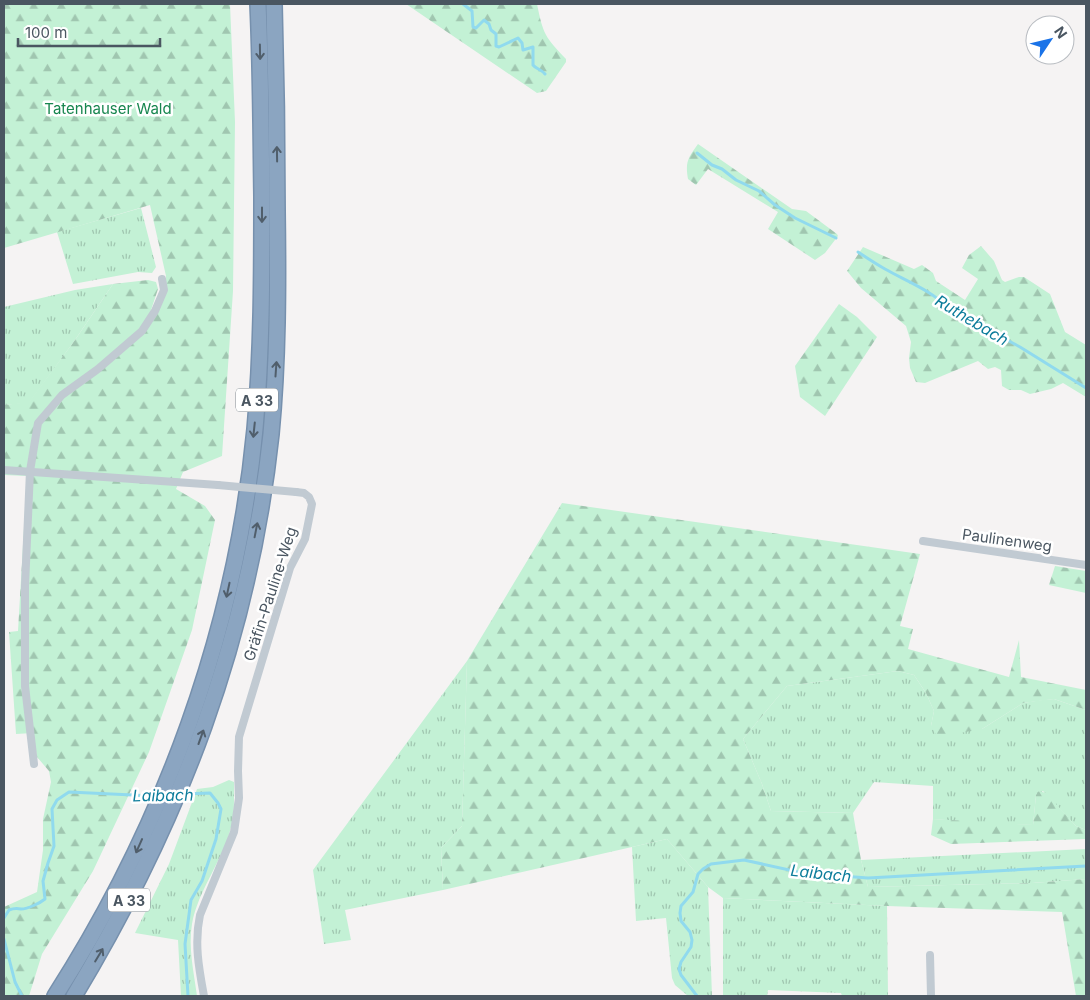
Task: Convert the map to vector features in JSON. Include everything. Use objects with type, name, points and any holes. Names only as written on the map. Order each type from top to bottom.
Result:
[{"type":"highway","name":"A 33","points":[[56,996],[112,900],[138,850],[166,785],[196,706],[224,610],[243,517],[254,431],[259,366],[262,272],[258,4]]},
{"type":"highway","name":"A 33","points":[[74,996],[112,933],[177,800],[218,688],[243,597],[259,514],[270,434],[276,365],[278,268],[274,4]]},
{"type":"street","points":[[34,764],[25,677],[25,586],[30,471],[38,423],[62,395],[98,369],[142,331],[156,311],[164,290],[162,279]]},
{"type":"street","name":"Gräfin-Pauline-Weg","points":[[4,470],[218,484],[296,492],[304,493],[309,497],[312,504],[305,540],[290,568],[239,737],[238,817],[229,846],[198,925],[197,949],[204,996]]},
{"type":"street","name":"Paulinenweg","points":[[923,541],[1086,565]]},
{"type":"street","points":[[930,955],[931,996]]},
{"type":"green space","name":"Tatenhauser Wald","points":[[4,4],[230,4],[235,122],[233,291],[222,456],[183,472],[176,489],[205,506],[215,520],[192,630],[149,752],[93,871],[42,954],[29,996],[4,996],[4,907],[37,892],[43,850],[43,819],[51,782],[49,771],[37,757],[33,733],[16,734],[9,632],[18,631],[27,476],[4,475],[4,405],[29,402],[75,340],[113,284],[148,280],[156,282],[158,289],[150,313],[166,291],[166,276],[150,205],[4,248]]},
{"type":"green space","points":[[406,4],[537,4],[546,34],[566,59],[566,62],[546,91],[537,93]]},
{"type":"green space","points":[[698,144],[792,209],[806,211],[838,236],[825,253],[815,260],[768,229],[778,212],[708,169],[696,185],[688,179],[687,164]]},
{"type":"green space","points":[[141,208],[156,267],[152,273],[138,272],[73,284],[57,232]]},
{"type":"green space","points":[[981,246],[994,261],[1002,280],[1005,282],[1024,277],[1050,294],[1065,332],[1086,345],[1086,397],[1063,383],[1051,389],[1030,394],[1021,390],[1009,390],[1002,386],[1001,370],[995,367],[988,369],[978,361],[925,383],[916,382],[910,368],[911,342],[906,326],[861,288],[847,271],[863,247],[914,269],[922,265],[933,273],[936,281],[965,300],[978,279],[962,268],[969,255]]},
{"type":"green space","points":[[113,284],[29,403],[4,405],[4,307],[75,290]]},
{"type":"green space","points":[[839,304],[857,317],[877,337],[825,416],[800,397],[795,366]]},
{"type":"green space","points":[[562,503],[920,554],[900,626],[913,629],[908,649],[1009,677],[1019,640],[1021,677],[1086,690],[1086,710],[1054,699],[1023,703],[982,729],[938,737],[931,726],[934,711],[926,693],[914,675],[898,671],[787,686],[743,739],[771,811],[853,813],[868,887],[1032,883],[1086,879],[1086,996],[1076,996],[1062,912],[723,898],[708,887],[667,839],[443,890],[441,848],[462,826],[467,661]]},
{"type":"green space","points":[[1055,566],[1086,571],[1086,593],[1049,585]]},
{"type":"green space","points":[[467,661],[462,826],[441,848],[443,890],[345,910],[351,940],[324,944],[313,870]]},
{"type":"green space","points":[[898,671],[914,675],[926,693],[934,711],[931,726],[982,729],[1023,703],[1042,700],[1054,699],[1086,710],[1086,830],[1076,826],[1043,791],[1036,795],[1033,825],[933,819],[933,786],[874,782],[853,813],[771,811],[743,739],[787,686]]},
{"type":"green space","points":[[229,780],[234,782],[232,825],[226,843],[199,900],[192,924],[191,951],[197,996],[181,996],[178,940],[135,933],[169,864],[197,789],[213,787]]},
{"type":"green space","points":[[1039,791],[1046,793],[1076,826],[1086,830],[1086,839],[951,844],[931,835],[933,819],[1033,825],[1036,795]]},
{"type":"green space","points":[[667,839],[708,887],[712,996],[688,996],[675,985],[672,978],[666,918],[636,921],[632,847]]},
{"type":"green space","points":[[1086,849],[1086,879],[1032,883],[868,887],[861,860]]},
{"type":"green space","points":[[723,898],[887,906],[888,996],[842,996],[841,993],[768,990],[767,996],[723,996]]},
{"type":"waterway","name":"Ruthebach","points":[[463,4],[472,11],[473,27],[476,28],[484,20],[489,24],[491,30],[496,34],[496,46],[499,47],[518,38],[522,43],[523,50],[533,47],[533,65],[545,74]]},
{"type":"waterway","name":"Ruthebach","points":[[697,153],[736,180],[759,191],[775,205],[795,218],[836,238]]},
{"type":"waterway","name":"Ruthebach","points":[[858,252],[926,291],[948,308],[1020,347],[1086,388]]},
{"type":"waterway","name":"Laibach","points":[[4,918],[9,910],[27,908],[45,899],[43,881],[54,846],[52,809],[57,800],[69,792],[154,796]]},
{"type":"waterway","name":"Laibach","points":[[183,794],[210,793],[221,809],[216,839],[202,881],[191,900],[185,944],[188,996]]},
{"type":"waterway","name":"Laibach","points":[[697,996],[681,975],[679,969],[681,962],[691,947],[692,940],[690,932],[681,921],[680,913],[681,906],[693,892],[698,874],[711,864],[744,860],[803,873],[868,878],[1086,866]]},
{"type":"waterway","name":"Laibach","points":[[4,939],[15,982],[22,996]]}]
